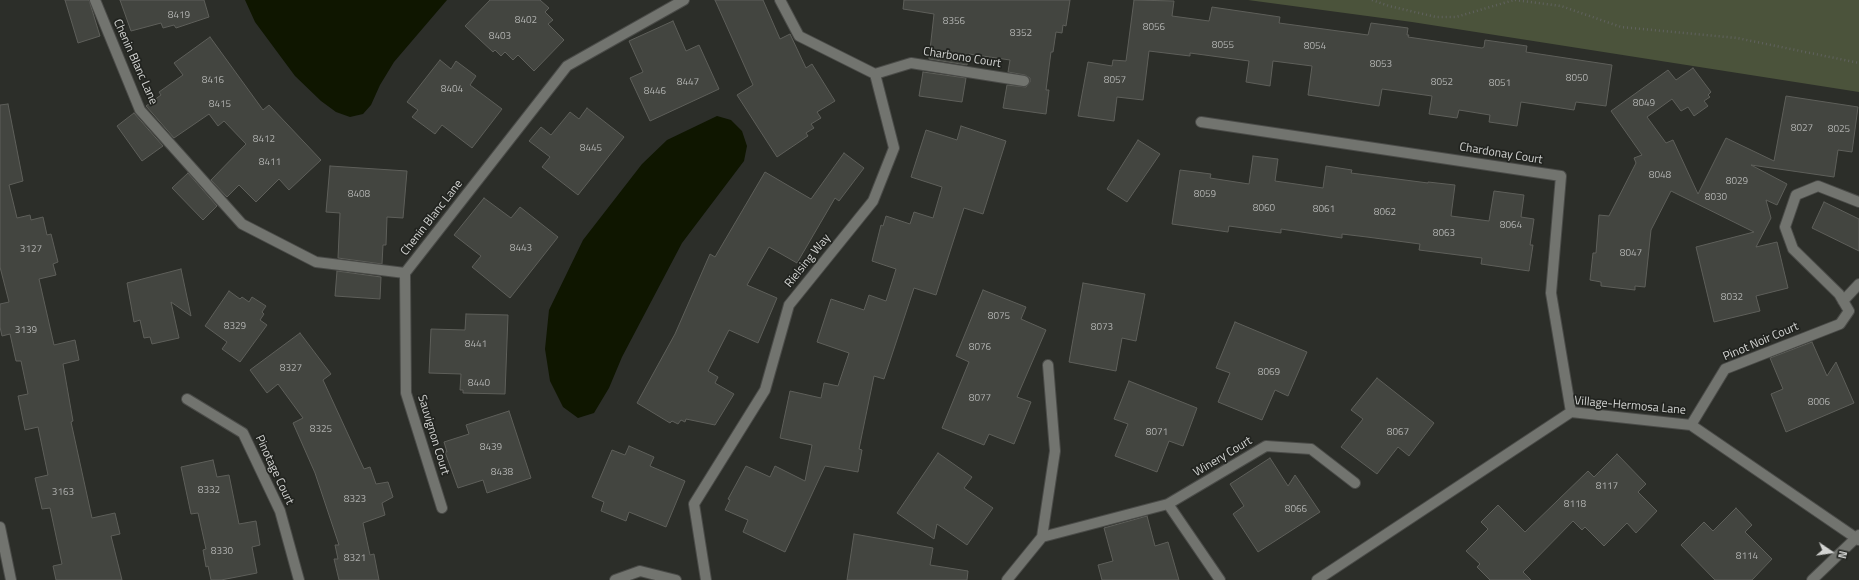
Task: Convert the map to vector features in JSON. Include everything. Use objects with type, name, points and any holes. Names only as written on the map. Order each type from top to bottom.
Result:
[{"type":"street","name":"Chenin Blanc Lane","points":[[94,0],[140,110],[242,224],[316,262],[405,273],[567,66],[684,0]]},
{"type":"street","points":[[780,0],[799,36],[875,74]]},
{"type":"street","name":"Charbono Court","points":[[875,74],[911,63],[1024,81]]},
{"type":"street","name":"Rielsing Way","points":[[706,580],[694,504],[765,390],[789,305],[873,200],[894,148],[875,74]]},
{"type":"street","name":"Chardonay Court","points":[[1201,122],[1561,176],[1551,293],[1571,412]]},
{"type":"street","points":[[1859,202],[1818,186],[1796,195],[1785,227],[1793,249],[1839,294],[1843,301],[1859,284]]},
{"type":"street","name":"Sauvignon Court","points":[[405,273],[406,393],[442,508]]},
{"type":"street","name":"Pinot Noir Court","points":[[1691,425],[1725,369],[1840,324],[1849,311],[1843,301]]},
{"type":"street","points":[[1007,580],[1042,537],[1055,452],[1048,365]]},
{"type":"street","name":"Pinotage Court","points":[[187,399],[243,433],[280,511],[299,580]]},
{"type":"street","name":"Village-Hermosa Lane","points":[[1317,580],[1571,412],[1691,425],[1858,538]]},
{"type":"street","name":"Winery Court","points":[[1042,537],[1168,504],[1266,446],[1311,449],[1355,483]]},
{"type":"street","points":[[1168,504],[1220,580]]},
{"type":"street","points":[[0,527],[11,580]]},
{"type":"street","points":[[1812,580],[1858,538]]},
{"type":"street","points":[[615,580],[640,571],[676,580]]},
{"type":"path","points":[[1372,0],[1389,6],[1436,16],[1456,16],[1514,0],[1561,6],[1621,27],[1737,38],[1859,63]]},
{"type":"shaded area","points":[[245,0],[447,0],[394,62],[380,85],[371,105],[363,114],[350,117],[336,112],[321,101],[295,76],[255,22]]},
{"type":"shaded area","points":[[1248,0],[1859,0],[1859,92],[1412,22]]},
{"type":"shaded area","points":[[717,116],[731,120],[742,131],[747,146],[744,161],[682,243],[622,357],[609,388],[594,413],[578,418],[563,407],[550,381],[545,349],[549,310],[583,240],[642,164],[667,140]]},
{"type":"building","points":[[65,0],[89,0],[100,36],[78,43]]},
{"type":"building","points":[[120,0],[204,0],[209,17],[176,28],[174,25],[163,28],[161,23],[131,31]]},
{"type":"building","points":[[490,0],[540,0],[549,8],[545,12],[553,20],[548,24],[564,40],[534,71],[518,55],[513,60],[505,52],[501,56],[495,50],[493,52],[465,26]]},
{"type":"building","points":[[715,0],[763,0],[780,39],[790,34],[806,68],[812,64],[835,101],[817,112],[821,118],[811,124],[814,128],[806,133],[808,136],[777,157],[737,95],[753,85]]},
{"type":"building","points":[[904,0],[1070,0],[1066,26],[1063,25],[1062,33],[1056,32],[1053,52],[1051,52],[1046,90],[1049,90],[1046,114],[1003,108],[1007,85],[1026,87],[1030,82],[1030,78],[1025,75],[1008,72],[1010,60],[969,54],[967,65],[929,59],[934,14],[903,9]]},
{"type":"building","points":[[1134,0],[1174,1],[1172,16],[1209,21],[1212,7],[1280,17],[1279,23],[1368,35],[1371,23],[1408,28],[1408,37],[1482,48],[1484,47],[1485,40],[1527,46],[1526,52],[1612,65],[1606,106],[1576,102],[1574,110],[1521,102],[1517,126],[1489,122],[1490,115],[1459,110],[1457,118],[1429,114],[1432,96],[1382,89],[1379,106],[1308,95],[1312,66],[1273,61],[1270,86],[1246,82],[1249,61],[1190,53],[1190,56],[1149,51],[1143,100],[1117,97],[1114,121],[1078,116],[1088,62],[1112,66],[1113,60],[1126,61]]},
{"type":"building","points":[[673,21],[686,51],[699,45],[719,89],[650,121],[630,78],[643,72],[629,41]]},
{"type":"building","points":[[210,37],[263,110],[269,105],[321,160],[289,190],[279,179],[256,202],[239,185],[227,197],[211,180],[246,144],[224,121],[218,126],[209,114],[174,138],[146,106],[161,95],[159,92],[183,75],[174,63]]},
{"type":"building","points":[[440,60],[451,69],[456,61],[476,76],[470,85],[502,109],[472,148],[442,125],[435,134],[412,117],[418,110],[407,102]]},
{"type":"building","points":[[1693,68],[1711,92],[1708,95],[1710,97],[1704,101],[1708,106],[1694,116],[1688,107],[1681,111],[1672,99],[1647,117],[1666,143],[1673,140],[1698,194],[1726,138],[1774,161],[1786,96],[1858,107],[1852,152],[1838,150],[1834,177],[1751,165],[1787,184],[1777,205],[1766,200],[1771,218],[1756,247],[1777,242],[1788,288],[1756,296],[1760,311],[1714,322],[1696,247],[1754,232],[1671,191],[1651,230],[1645,287],[1635,286],[1635,290],[1601,286],[1601,282],[1590,280],[1593,253],[1596,253],[1599,215],[1609,216],[1636,163],[1634,158],[1642,155],[1611,111],[1668,70],[1676,80]]},
{"type":"building","points":[[923,72],[966,78],[962,102],[919,96]]},
{"type":"building","points":[[8,104],[23,181],[9,185],[17,218],[30,215],[31,220],[43,217],[47,235],[51,234],[58,262],[53,264],[56,275],[39,279],[54,345],[75,340],[79,360],[63,364],[73,421],[71,422],[92,518],[115,513],[120,534],[111,536],[122,580],[56,580],[53,566],[62,564],[50,508],[42,509],[35,478],[48,475],[38,427],[25,430],[18,396],[28,394],[21,361],[16,361],[10,334],[2,336],[0,327],[0,304],[9,302],[0,267],[0,105]]},
{"type":"building","points":[[587,108],[624,137],[578,195],[542,167],[550,157],[529,141],[541,127],[551,135],[570,112],[579,119]]},
{"type":"building","points":[[134,113],[163,146],[142,161],[117,126]]},
{"type":"building","points":[[961,126],[1006,141],[983,214],[964,208],[936,295],[914,288],[884,379],[874,376],[859,449],[862,450],[858,472],[825,466],[785,552],[743,532],[748,520],[725,510],[730,500],[728,499],[746,466],[770,477],[775,466],[805,481],[812,445],[780,438],[790,391],[821,398],[824,383],[838,386],[849,353],[817,342],[831,299],[864,310],[869,295],[886,301],[896,269],[872,261],[881,225],[883,226],[886,216],[910,224],[914,212],[933,218],[942,187],[911,177],[926,130],[957,140]]},
{"type":"building","points":[[1138,140],[1160,154],[1127,202],[1107,189]]},
{"type":"building","points":[[844,153],[864,168],[839,201],[835,198],[797,263],[769,247],[747,285],[777,298],[758,343],[729,330],[708,371],[718,377],[715,383],[734,394],[715,425],[686,419],[685,422],[681,420],[678,424],[672,421],[670,423],[637,403],[675,334],[710,254],[715,257],[765,172],[811,199]]},
{"type":"building","points":[[1253,156],[1278,159],[1275,181],[1323,188],[1326,166],[1352,170],[1351,173],[1455,185],[1451,216],[1489,221],[1494,191],[1524,195],[1521,217],[1534,219],[1530,245],[1533,245],[1529,271],[1481,264],[1482,258],[1419,250],[1420,244],[1367,237],[1342,234],[1342,238],[1281,229],[1281,233],[1229,226],[1228,232],[1172,224],[1180,170],[1211,174],[1210,178],[1249,184]]},
{"type":"building","points":[[330,166],[407,171],[403,218],[387,217],[386,245],[383,245],[382,264],[338,258],[340,213],[326,212]]},
{"type":"building","points":[[188,173],[217,206],[203,220],[172,188]]},
{"type":"building","points":[[484,198],[511,218],[520,207],[558,237],[510,298],[472,267],[481,256],[454,235]]},
{"type":"building","points":[[1824,202],[1859,219],[1859,251],[1812,228]]},
{"type":"building","points":[[181,269],[191,316],[171,302],[179,338],[152,344],[150,337],[144,338],[140,320],[134,322],[127,283]]},
{"type":"building","points":[[337,271],[381,277],[380,299],[335,296]]},
{"type":"building","points":[[1083,283],[1145,294],[1136,341],[1122,338],[1116,371],[1069,362]]},
{"type":"building","points":[[983,290],[1026,307],[1021,319],[1046,330],[1017,397],[1031,402],[1014,444],[989,434],[984,445],[942,428],[969,362],[956,356]]},
{"type":"building","points":[[229,291],[240,299],[242,297],[249,302],[252,297],[266,306],[262,312],[264,314],[260,320],[267,325],[240,362],[222,349],[227,342],[205,326]]},
{"type":"building","points":[[466,314],[508,315],[505,394],[463,393],[463,390],[460,390],[461,374],[429,373],[431,329],[465,330]]},
{"type":"building","points":[[1235,322],[1307,352],[1288,396],[1275,390],[1262,420],[1218,402],[1230,373],[1216,368]]},
{"type":"building","points":[[300,333],[331,374],[323,380],[364,469],[370,467],[376,484],[388,482],[393,497],[382,503],[385,515],[363,523],[370,555],[374,554],[379,580],[339,580],[334,559],[338,559],[335,545],[339,545],[315,473],[293,423],[303,418],[278,384],[267,393],[250,370]]},
{"type":"building","points":[[1812,342],[1827,376],[1836,362],[1854,403],[1786,432],[1771,394],[1783,389],[1770,358]]},
{"type":"building","points":[[1377,378],[1434,423],[1409,456],[1398,447],[1377,474],[1341,447],[1363,419],[1351,410]]},
{"type":"building","points":[[1129,381],[1197,408],[1183,446],[1169,441],[1157,472],[1115,456],[1128,424],[1114,419]]},
{"type":"building","points":[[509,411],[531,478],[487,493],[483,480],[458,488],[445,452],[447,452],[444,442],[469,434],[466,425]]},
{"type":"building","points":[[629,446],[654,457],[650,466],[685,481],[666,527],[629,512],[626,521],[601,511],[604,502],[592,497],[612,450],[625,455]]},
{"type":"building","points":[[938,453],[972,477],[964,488],[993,508],[967,545],[937,524],[934,539],[897,513]]},
{"type":"building","points":[[1617,454],[1646,484],[1638,492],[1657,511],[1636,533],[1627,523],[1604,546],[1585,527],[1582,530],[1573,521],[1523,572],[1531,580],[1490,580],[1477,567],[1480,564],[1466,551],[1488,529],[1481,522],[1498,505],[1525,532],[1588,471],[1594,477]]},
{"type":"building","points":[[1270,458],[1288,486],[1295,475],[1320,512],[1258,552],[1233,514],[1244,506],[1230,484]]},
{"type":"building","points":[[213,460],[217,477],[229,475],[239,524],[256,521],[260,545],[252,547],[257,573],[221,580],[211,580],[208,566],[206,567],[203,550],[206,549],[198,513],[191,514],[181,467]]},
{"type":"building","points":[[1736,508],[1752,525],[1745,532],[1772,559],[1752,580],[1715,580],[1681,545],[1704,522],[1713,531]]},
{"type":"building","points":[[1147,516],[1155,546],[1168,542],[1179,580],[1102,580],[1098,565],[1113,561],[1104,528]]},
{"type":"building","points":[[854,534],[933,548],[930,565],[968,571],[967,580],[847,580]]}]
